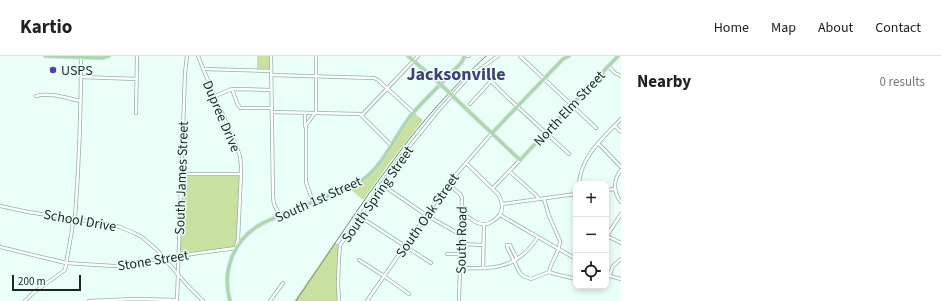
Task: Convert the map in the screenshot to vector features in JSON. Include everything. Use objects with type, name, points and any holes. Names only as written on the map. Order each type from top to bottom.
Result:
[{"type":"main road","points":[[45,56],[102,58],[109,56]]},
{"type":"main road","points":[[408,56],[438,82],[520,160]]},
{"type":"main road","name":"South 1st Street","points":[[230,301],[227,286],[227,273],[236,248],[241,241],[252,230],[264,222],[349,188],[363,180],[375,169],[414,113],[461,63],[465,56]]},
{"type":"main road","points":[[492,133],[563,58],[569,56]]},
{"type":"main road","name":"North Elm Street","points":[[520,160],[618,56]]},
{"type":"street","points":[[136,113],[137,56]]},
{"type":"street","name":"South James Street","points":[[177,300],[185,73],[187,56]]},
{"type":"street","name":"Dupree Drive","points":[[198,56],[238,150],[241,161],[238,238],[236,248]]},
{"type":"street","points":[[271,56],[273,197],[274,204],[280,216]]},
{"type":"street","points":[[306,128],[306,125],[315,113],[316,56]]},
{"type":"street","points":[[362,115],[418,56]]},
{"type":"street","name":"South Spring Street","points":[[339,301],[338,285],[340,245],[381,184],[407,150],[468,78],[498,56]]},
{"type":"street","points":[[520,56],[596,128]]},
{"type":"street","points":[[25,301],[42,286],[64,272],[66,263],[74,218],[78,170],[81,77],[79,57]]},
{"type":"street","points":[[608,66],[615,73],[621,76]]},
{"type":"street","points":[[203,69],[271,71]]},
{"type":"street","points":[[480,70],[569,154]]},
{"type":"street","points":[[271,75],[374,78],[388,88],[414,113]]},
{"type":"street","points":[[81,77],[137,79]]},
{"type":"street","points":[[470,104],[491,81]]},
{"type":"street","points":[[214,96],[232,89],[271,90]]},
{"type":"street","points":[[232,89],[240,108],[272,108]]},
{"type":"street","points":[[36,96],[63,96],[80,101]]},
{"type":"street","points":[[272,112],[362,115],[391,145]]},
{"type":"street","points":[[305,113],[306,182],[313,202]]},
{"type":"street","points":[[580,181],[583,166],[589,154],[621,119]]},
{"type":"street","points":[[617,123],[621,126]]},
{"type":"street","points":[[615,126],[621,132]]},
{"type":"street","name":"South Oak Street","points":[[367,301],[448,184],[492,133]]},
{"type":"street","points":[[598,143],[621,168],[615,181],[615,189],[621,202]]},
{"type":"street","points":[[493,188],[520,160]]},
{"type":"street","points":[[462,215],[484,224],[490,223],[500,216],[502,212],[502,204],[499,196],[493,188],[466,163]]},
{"type":"street","points":[[509,171],[539,199]]},
{"type":"street","points":[[181,174],[241,174]]},
{"type":"street","points":[[381,184],[426,215],[461,235]]},
{"type":"street","name":"South Road","points":[[448,184],[461,196],[462,215],[459,301]]},
{"type":"street","points":[[609,190],[615,189]]},
{"type":"street","points":[[502,204],[573,194]]},
{"type":"street","points":[[544,198],[549,216],[560,241],[560,245],[549,272]]},
{"type":"street","name":"School Drive","points":[[0,206],[106,224],[139,235],[151,244],[178,276],[203,301]]},
{"type":"street","points":[[609,232],[621,214]]},
{"type":"street","points":[[359,216],[431,263]]},
{"type":"street","points":[[500,216],[573,257]]},
{"type":"street","points":[[483,268],[484,224]]},
{"type":"street","points":[[460,268],[497,267],[516,260],[525,253],[538,237]]},
{"type":"street","points":[[609,237],[621,243]]},
{"type":"street","points":[[461,244],[483,245]]},
{"type":"street","points":[[516,260],[507,245],[510,245],[516,260],[516,266],[521,275],[534,278],[549,272],[573,278]]},
{"type":"street","name":"Stone Street","points":[[0,247],[66,263],[114,266],[236,248]]},
{"type":"street","points":[[447,254],[460,254]]},
{"type":"street","points":[[609,273],[613,266],[621,259]]},
{"type":"street","points":[[359,260],[409,294]]},
{"type":"street","points":[[609,275],[621,279]]},
{"type":"street","points":[[270,301],[282,283]]},
{"type":"street","points":[[90,301],[134,299],[177,300]]},
{"type":"green space","points":[[257,56],[271,56],[271,70],[257,70]]},
{"type":"green space","points":[[414,113],[423,120],[363,200],[349,188],[373,172]]},
{"type":"green space","points":[[181,174],[241,174],[236,248],[178,255]]},
{"type":"green space","points":[[335,242],[340,245],[339,301],[294,301]]},
{"type":"railway","points":[[296,301],[369,193],[405,144],[438,105],[486,56]]},
{"type":"place","name":"USPS","points":[[53,70]]},
{"type":"district","name":"Jacksonville","points":[[456,74]]}]
